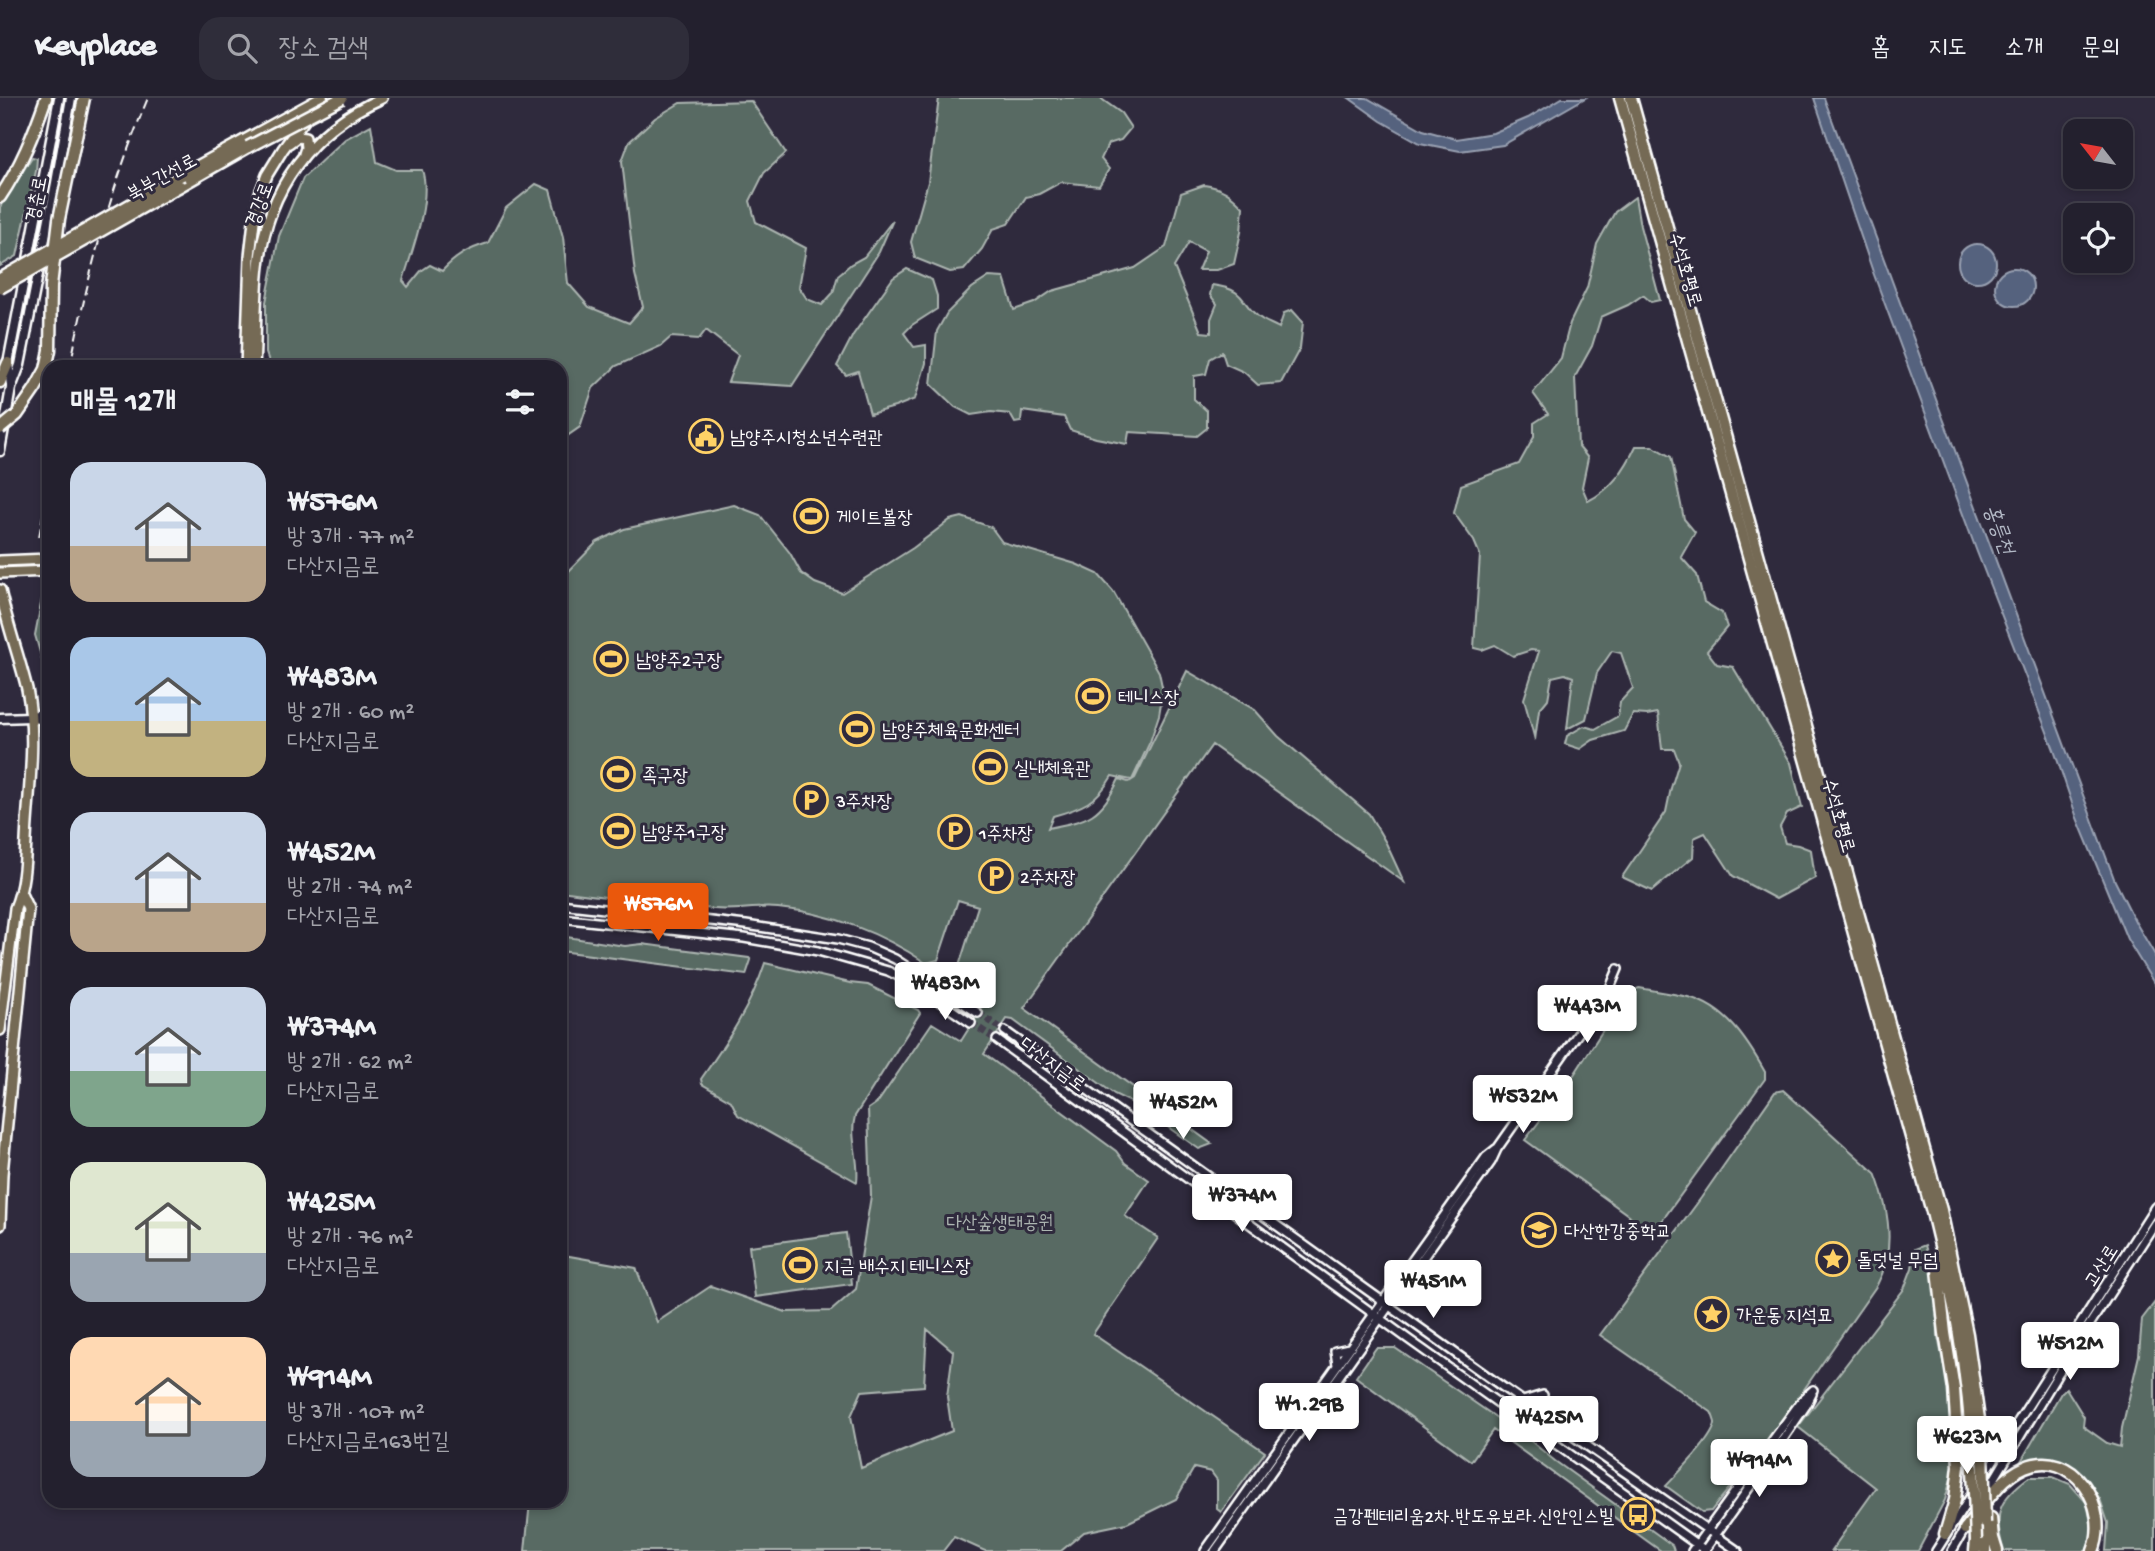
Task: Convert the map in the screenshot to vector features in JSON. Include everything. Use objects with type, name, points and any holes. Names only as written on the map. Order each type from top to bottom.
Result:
[{"type":"highway","points":[[0,197],[16,173],[30,144],[46,98]]},
{"type":"highway","points":[[48,360],[51,286],[59,219],[84,98]]},
{"type":"highway","name":"북부간선로","points":[[0,279],[246,144],[322,98]]},
{"type":"highway","name":"북부간선로","points":[[246,144],[342,98]]},
{"type":"highway","name":"수석호평로","points":[[1620,98],[1630,116],[1936,1211],[1965,1372],[1973,1468],[1975,1546]]},
{"type":"highway","name":"수석호평로","points":[[1630,116],[1631,98]]},
{"type":"highway","name":"북부간선로","points":[[0,288],[181,180]]},
{"type":"highway","points":[[0,382],[8,363]]},
{"type":"highway","points":[[0,429],[17,415],[42,377]]},
{"type":"highway","points":[[1936,1211],[1949,1284],[1945,1333],[1954,1389],[1959,1466],[1955,1500],[1945,1534]]},
{"type":"highway","name":"수석호평로","points":[[1949,1284],[1974,1371],[1988,1520],[1985,1551]]},
{"type":"highway","points":[[1965,1529],[2011,1475],[2024,1467],[2047,1464],[2073,1475],[2091,1495],[2098,1514],[2097,1539],[2093,1551]]},
{"type":"highway","points":[[1988,1520],[1997,1551]]},
{"type":"main road","name":"경춘로","points":[[11,388],[8,363],[58,98]]},
{"type":"main road","name":"경춘로","points":[[0,451],[11,388],[20,365],[71,98]]},
{"type":"main road","name":"경강로","points":[[246,360],[254,221],[260,192],[267,175],[300,123],[328,98]]},
{"type":"main road","name":"경강로","points":[[254,360],[259,266],[265,233],[281,190],[303,155],[339,122],[365,105],[382,98]]},
{"type":"main road","points":[[283,149],[302,136],[307,141],[303,155]]},
{"type":"main road","points":[[267,175],[269,191],[275,194],[281,190]]},
{"type":"main road","points":[[0,561],[42,559]]},
{"type":"main road","points":[[0,573],[42,571]]},
{"type":"main road","points":[[0,590],[7,625],[27,689],[31,780],[21,894],[15,908],[0,1030]]},
{"type":"main road","points":[[0,718],[30,717]]},
{"type":"main road","points":[[0,1225],[2,1174],[29,909],[21,894]]},
{"type":"street","points":[[30,717],[42,714]]},
{"type":"street","points":[[30,717],[42,720]]},
{"type":"street","points":[[567,905],[746,925],[838,939],[868,947],[895,959],[978,1013]]},
{"type":"street","points":[[567,919],[744,938],[818,951],[888,971],[914,984],[971,1023]]},
{"type":"street","points":[[1215,1551],[1385,1303],[1491,1162],[1497,1149],[1610,988],[1618,969]]},
{"type":"street","name":"다산지금로","points":[[1005,1031],[1544,1416],[1738,1551]]},
{"type":"street","name":"다산지금로","points":[[997,1040],[1695,1548],[1705,1551]]},
{"type":"street","name":"고산로","points":[[1936,1551],[2155,1207]]},
{"type":"street","name":"고산로","points":[[1952,1551],[2059,1372],[2155,1223]]},
{"type":"street","points":[[1206,1551],[1337,1365],[1335,1351],[1350,1348],[1376,1316]]},
{"type":"street","points":[[1695,1548],[1802,1400],[1813,1390],[1807,1404],[1705,1551]]},
{"type":"street","points":[[1523,1401],[1543,1395],[1541,1405],[1544,1416]]},
{"type":"green space","points":[[939,98],[1100,98],[1121,113],[1131,128],[1121,140],[1108,144],[1101,159],[1109,169],[1099,186],[1061,182],[1039,194],[1026,197],[1008,224],[993,229],[982,249],[964,270],[950,272],[915,258],[911,242],[928,182]]},
{"type":"green space","points":[[751,101],[786,153],[764,173],[750,201],[756,222],[806,248],[799,287],[807,299],[822,305],[833,293],[838,275],[864,257],[893,220],[879,252],[792,386],[728,382],[738,355],[706,330],[699,339],[671,337],[661,346],[616,366],[593,388],[580,427],[567,436],[567,360],[268,360],[266,353],[266,302],[279,236],[303,178],[345,139],[371,125],[377,162],[396,170],[422,170],[425,195],[416,240],[403,281],[408,287],[421,271],[430,265],[442,271],[463,254],[488,243],[506,208],[536,184],[550,190],[563,237],[568,283],[589,307],[629,323],[643,307],[635,274],[622,161],[629,142],[655,118],[680,103]]},
{"type":"green space","points":[[32,157],[37,158],[36,171],[17,256],[0,266],[0,207]]},
{"type":"green space","points":[[1204,185],[1225,192],[1243,207],[1234,264],[1217,270],[1198,270],[1206,251],[1189,242],[1174,267],[1201,332],[1211,333],[1211,319],[1217,304],[1210,295],[1212,285],[1233,290],[1255,314],[1279,328],[1284,313],[1292,310],[1303,322],[1300,348],[1281,383],[1258,385],[1244,372],[1226,364],[1222,352],[1210,359],[1206,374],[1194,376],[1194,399],[1207,411],[1207,428],[1197,436],[1129,432],[1127,444],[1070,430],[1064,417],[1022,411],[1021,422],[1015,423],[1010,414],[991,412],[971,415],[955,407],[931,384],[937,331],[947,313],[972,288],[989,277],[1004,278],[1014,310],[1034,303],[1052,291],[1135,268],[1166,247],[1181,193]]},
{"type":"green space","points":[[1635,197],[1660,300],[1651,302],[1643,295],[1601,317],[1592,346],[1575,377],[1578,446],[1588,458],[1582,487],[1588,501],[1604,491],[1622,470],[1636,446],[1652,446],[1671,457],[1684,519],[1695,532],[1681,557],[1697,575],[1704,602],[1722,613],[1727,627],[1707,651],[1717,664],[1733,667],[1791,763],[1802,807],[1787,814],[1780,827],[1785,843],[1811,850],[1815,878],[1776,899],[1733,876],[1705,833],[1694,838],[1693,857],[1652,891],[1622,877],[1666,812],[1679,762],[1674,749],[1662,749],[1658,713],[1633,714],[1624,731],[1593,740],[1580,749],[1565,744],[1567,736],[1584,726],[1595,729],[1618,716],[1620,702],[1633,688],[1621,653],[1612,651],[1597,673],[1586,719],[1567,729],[1573,677],[1565,674],[1552,677],[1548,699],[1539,710],[1535,740],[1524,699],[1539,651],[1531,650],[1513,656],[1495,645],[1482,650],[1474,648],[1480,555],[1474,541],[1454,513],[1461,485],[1519,464],[1534,437],[1534,423],[1548,414],[1533,393],[1561,358],[1570,323],[1587,288],[1597,244],[1615,212]]},
{"type":"green space","points":[[907,269],[932,280],[937,296],[937,309],[904,333],[914,347],[926,345],[926,363],[915,399],[870,414],[858,371],[846,375],[837,366],[853,335],[893,278]]},
{"type":"green space","name":"다산숲생태공원","points":[[734,505],[760,515],[790,553],[801,573],[815,583],[842,593],[913,548],[950,520],[962,517],[991,527],[1002,542],[1076,564],[1098,574],[1113,591],[1159,672],[1163,691],[1159,715],[1132,780],[1187,671],[1255,710],[1278,736],[1369,814],[1404,882],[1212,745],[1024,1008],[1212,1144],[1199,1149],[1135,1104],[1114,1094],[1013,1020],[1007,1019],[984,1054],[1116,1151],[1125,1163],[1149,1180],[1125,1216],[1158,1238],[1093,1334],[1265,1452],[1221,1512],[1217,1509],[1217,1480],[1211,1472],[1194,1468],[1176,1499],[1127,1523],[1084,1532],[1061,1551],[985,1551],[954,1537],[943,1551],[525,1551],[529,1508],[567,1508],[567,1256],[636,1268],[657,1322],[711,1286],[786,1312],[831,1311],[856,1289],[871,1196],[868,1109],[878,1102],[932,1023],[961,1041],[983,1006],[953,985],[978,906],[958,900],[938,960],[926,963],[892,942],[817,914],[770,908],[714,909],[567,892],[567,574],[597,542],[624,529]],"holes":[[[1112,776],[1131,780],[1128,782],[1119,779],[1106,802],[1092,815],[1048,828],[1053,816],[1088,803],[1101,792]],[[927,1329],[953,1351],[947,1397],[952,1431],[861,1468],[851,1416],[862,1391],[924,1386]]]},
{"type":"green space","points":[[42,598],[42,660],[35,635]]},
{"type":"green space","points":[[567,937],[625,946],[642,944],[749,958],[751,960],[746,975],[567,952]]},
{"type":"green space","points":[[765,963],[868,985],[920,1013],[855,1116],[853,1132],[857,1182],[738,1115],[731,1101],[702,1084],[701,1079],[745,1009]]},
{"type":"green space","points":[[1639,988],[1688,997],[1714,1008],[1743,1037],[1765,1072],[1765,1079],[1653,1233],[1525,1140],[1566,1087],[1627,993]]},
{"type":"green space","points":[[1783,1090],[1875,1173],[1887,1215],[1887,1258],[1877,1285],[1777,1428],[1711,1511],[1702,1512],[1666,1486],[1694,1456],[1713,1430],[1715,1423],[1711,1413],[1600,1335],[1775,1092]]},
{"type":"green space","name":"지금 배수지 테니스장","points":[[846,1233],[852,1284],[755,1297],[749,1246]]},
{"type":"green space","points":[[1925,1245],[1937,1292],[1938,1337],[1947,1380],[1954,1456],[1945,1500],[1918,1551],[1831,1551],[1876,1488],[1798,1427],[1904,1289],[1912,1268],[1915,1249]]},
{"type":"green space","points":[[2155,1302],[2155,1551],[2106,1551],[2108,1523],[2100,1499],[2086,1479],[2070,1469],[2048,1463],[2017,1468],[2066,1388],[2084,1417],[2083,1426],[2107,1443],[2120,1447],[2139,1355],[2142,1319]]},
{"type":"green space","points":[[1376,1348],[1395,1348],[1532,1442],[1672,1545],[1674,1551],[1661,1551],[1493,1430],[1471,1461],[1356,1377]]},
{"type":"green space","points":[[2029,1477],[2053,1477],[2070,1484],[2087,1503],[2093,1533],[2089,1551],[2004,1551],[1999,1527],[2001,1508],[2011,1493]]},
{"type":"water","points":[[1349,98],[1367,98],[1423,130],[1456,139],[1493,133],[1528,118],[1562,98],[1585,98],[1503,145],[1460,151],[1420,143],[1381,121]]},
{"type":"water","name":"홍릉천","points":[[1814,98],[1824,98],[2115,881],[2155,955],[2155,985],[2127,939],[2077,818],[2054,750],[1873,272]]},
{"type":"water","points":[[1977,244],[1990,250],[1996,263],[1990,276],[1977,282],[1964,276],[1958,263],[1964,250]]},
{"type":"water","points":[[2014,268],[2027,274],[2033,287],[2027,300],[2014,306],[2001,300],[1995,287],[2001,274]]},
{"type":"tunnel","points":[[978,1013],[1005,1031]]},
{"type":"tunnel","points":[[971,1023],[997,1040]]},
{"type":"railway","points":[[72,360],[102,231],[148,98]]},
{"type":"railway","points":[[39,537],[42,521]]},
{"type":"place","name":"남양주시청소년수련관","points":[[706,436]]},
{"type":"place","name":"게이트볼장","points":[[811,516]]},
{"type":"place","name":"남양주2구장","points":[[611,659]]},
{"type":"place","name":"테니스장","points":[[1093,696]]},
{"type":"place","name":"남양주체육문화센터","points":[[857,729]]},
{"type":"place","name":"실내체육관","points":[[990,767]]},
{"type":"place","name":"족구장","points":[[618,774]]},
{"type":"place","name":"3주차장","points":[[811,800]]},
{"type":"place","name":"남양주1구장","points":[[618,831]]},
{"type":"place","name":"1주차장","points":[[955,832]]},
{"type":"place","name":"2주차장","points":[[996,876]]},
{"type":"place","name":"다산한강중학교","points":[[1539,1230]]},
{"type":"place","name":"돌덧널 무덤","points":[[1833,1259]]},
{"type":"place","name":"지금 배수지 테니스장","points":[[800,1265]]},
{"type":"place","name":"가운동 지석묘","points":[[1712,1314]]},
{"type":"place","name":"금강펜테리움2차.반도유보라.신안인스빌","points":[[1638,1515]]}]
